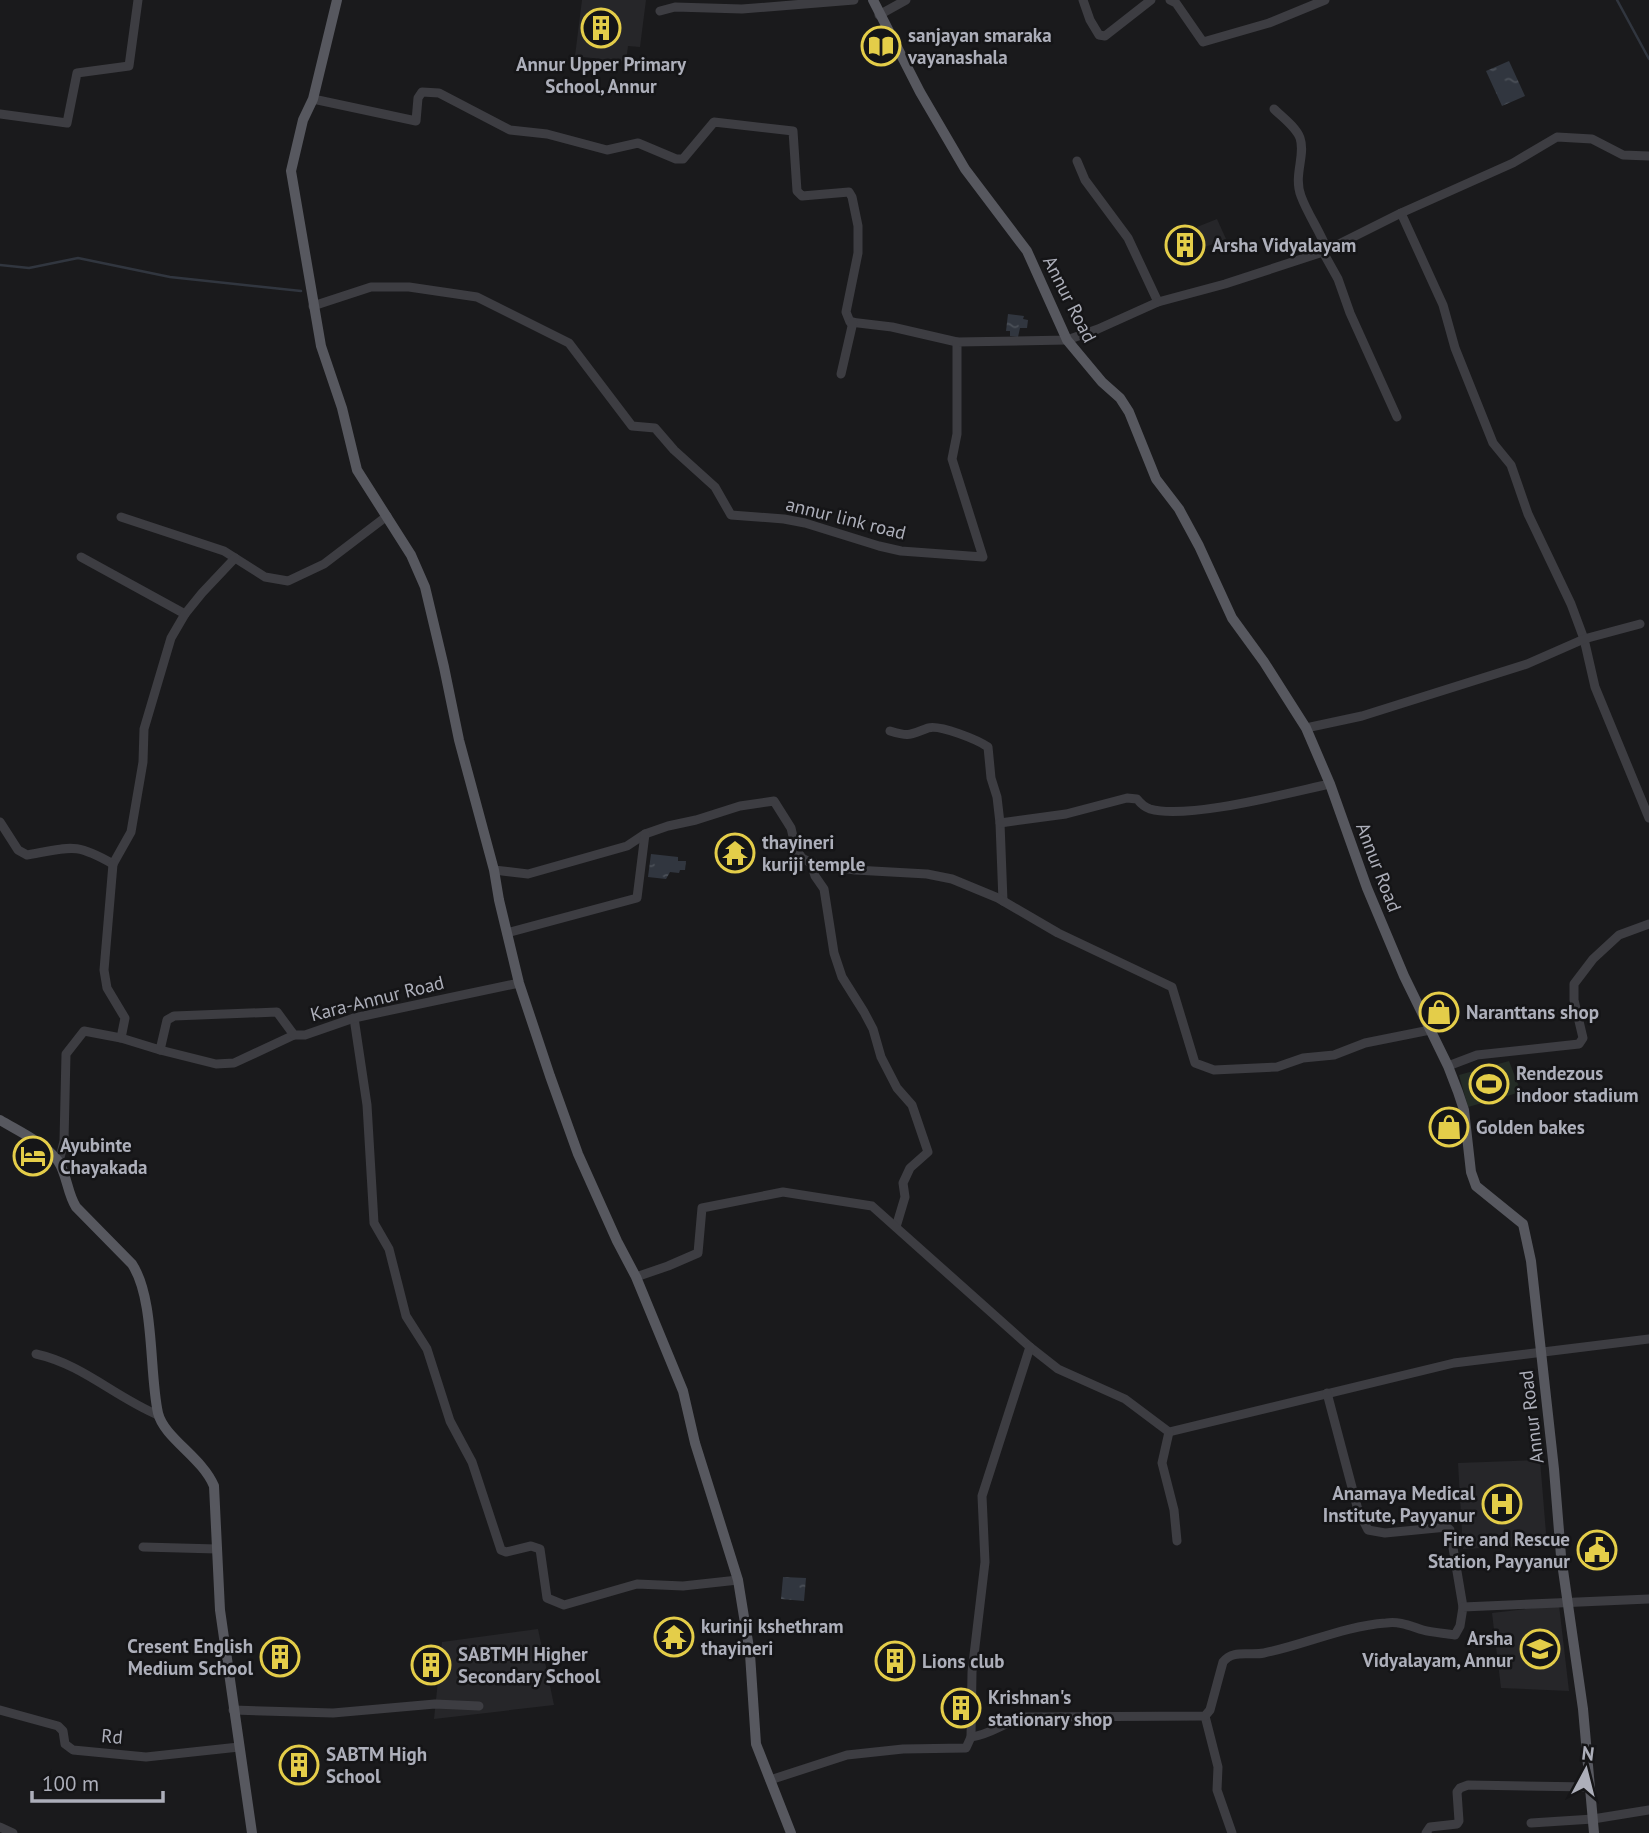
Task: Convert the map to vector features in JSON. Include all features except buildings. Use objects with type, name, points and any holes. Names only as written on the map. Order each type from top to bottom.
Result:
[{"type":"main road","points":[[337,0],[313,99],[303,120],[291,171],[321,346],[342,408],[357,470],[411,555],[425,587],[459,740],[494,870],[519,983],[578,1154],[636,1277],[683,1391],[695,1443],[738,1580],[750,1654],[756,1744],[791,1833]]},
{"type":"main road","name":"Annur Road","points":[[873,0],[919,92],[965,169],[1027,251],[1067,340],[1102,382],[1120,398],[1129,412],[1156,479],[1179,509],[1232,618],[1306,728],[1367,888],[1404,976],[1448,1066],[1464,1110],[1471,1172],[1476,1186],[1517,1218],[1525,1228],[1531,1261],[1567,1602],[1583,1709],[1594,1833]]},
{"type":"main road","points":[[0,1120],[46,1149],[59,1162],[70,1198],[76,1207],[139,1275],[149,1332],[158,1415],[171,1433],[209,1473],[214,1486],[220,1610],[252,1833]]},
{"type":"street","points":[[0,114],[67,123],[77,73],[129,66],[138,0]]},
{"type":"street","points":[[660,11],[675,7],[743,9],[854,0]]},
{"type":"street","points":[[879,15],[906,0]]},
{"type":"street","points":[[1083,0],[1095,27],[1100,35],[1105,36],[1151,0]]},
{"type":"street","points":[[1170,0],[1176,3],[1203,42],[1269,23],[1325,0]]},
{"type":"street","points":[[313,99],[416,121],[418,97],[422,92],[439,93],[510,130],[547,134],[607,150],[638,143],[676,159],[682,159],[714,122],[793,131],[797,191],[802,196],[849,192],[852,197],[859,226],[858,253],[846,312],[850,322],[892,327],[957,342],[1067,340],[1098,330],[1158,302],[1225,284],[1325,251],[1401,213],[1513,163],[1557,137],[1592,139],[1623,155],[1649,156]]},
{"type":"street","points":[[1274,109],[1299,136],[1302,151],[1298,162],[1301,196],[1316,223],[1350,313],[1397,417]]},
{"type":"street","points":[[1077,161],[1085,180],[1128,238],[1158,302]]},
{"type":"street","points":[[1401,213],[1443,305],[1455,348],[1493,443],[1511,465],[1528,514],[1571,604],[1584,639],[1595,687],[1649,818]]},
{"type":"street","name":"annur link road","points":[[313,306],[371,287],[409,287],[477,297],[569,343],[632,426],[655,428],[674,450],[715,487],[731,515],[805,523],[901,551],[983,557],[952,459],[957,434],[957,342]]},
{"type":"street","points":[[841,374],[853,322]]},
{"type":"street","points":[[121,517],[225,551],[265,577],[288,581],[324,564],[387,516]]},
{"type":"street","points":[[81,557],[185,614]]},
{"type":"street","points":[[121,1038],[125,1018],[107,988],[104,970],[113,864],[131,832],[144,762],[144,729],[171,638],[185,614],[235,558]]},
{"type":"street","points":[[1306,728],[1362,716],[1527,664],[1584,639],[1640,624]]},
{"type":"street","points":[[890,731],[914,735],[930,728],[938,728],[988,747],[1000,823],[1003,901]]},
{"type":"street","points":[[1000,823],[1066,814],[1127,798],[1137,799],[1142,806],[1151,809],[1185,811],[1329,784]]},
{"type":"street","points":[[494,870],[528,874],[627,846],[645,834],[740,806],[774,801],[791,828],[796,849],[802,858],[811,863],[855,870],[927,874],[952,879],[1003,901],[1058,933],[1172,987],[1195,1063],[1214,1070],[1277,1068],[1303,1058],[1334,1055],[1365,1044],[1430,1030]]},
{"type":"street","points":[[0,822],[18,850],[27,855],[74,846],[113,864]]},
{"type":"street","points":[[507,933],[637,898],[645,834]]},
{"type":"street","points":[[811,863],[824,889],[834,953],[842,976],[873,1029],[881,1057],[897,1088],[912,1105],[928,1152],[910,1168],[903,1183],[905,1196],[896,1227]]},
{"type":"street","points":[[1448,1066],[1477,1055],[1579,1044],[1583,1038],[1574,1000],[1574,984],[1593,959],[1619,935],[1649,924]]},
{"type":"street","name":"Kara-Annur Road","points":[[160,1050],[167,1020],[174,1016],[277,1012],[294,1035],[305,1035],[354,1018],[519,983]]},
{"type":"street","points":[[354,1018],[367,1105],[374,1223],[389,1249],[406,1316],[426,1349],[450,1421],[472,1462],[501,1550],[506,1552],[531,1546],[540,1549],[547,1598],[564,1605],[637,1584],[683,1586],[738,1580]]},
{"type":"street","points":[[59,1162],[64,1141],[66,1054],[84,1031],[121,1038],[216,1064],[234,1063],[294,1035]]},
{"type":"street","points":[[636,1277],[698,1253],[702,1208],[783,1192],[872,1206],[1058,1369],[1125,1399],[1169,1432]]},
{"type":"street","points":[[1169,1432],[1454,1363],[1649,1339]]},
{"type":"street","points":[[770,1780],[847,1755],[903,1749],[966,1748],[971,1737],[972,1672],[985,1562],[982,1496],[1030,1347]]},
{"type":"street","points":[[36,1354],[56,1358],[90,1375],[122,1397],[158,1415]]},
{"type":"street","points":[[971,1737],[981,1736],[1000,1725],[1024,1717],[1205,1716],[1210,1710],[1227,1656],[1240,1653],[1259,1654],[1388,1622],[1455,1635],[1460,1626],[1462,1606],[1450,1530],[1447,1527],[1385,1533],[1368,1530],[1358,1510],[1327,1393]]},
{"type":"street","points":[[1169,1432],[1162,1463],[1174,1510],[1177,1541]]},
{"type":"street","points":[[143,1547],[217,1549]]},
{"type":"street","points":[[1462,1606],[1649,1599]]},
{"type":"street","points":[[233,1710],[333,1713],[435,1704],[479,1706]]},
{"type":"street","name":"Rd","points":[[0,1710],[58,1726],[63,1731],[65,1744],[73,1750],[146,1757],[239,1747]]},
{"type":"street","points":[[1205,1716],[1218,1766],[1217,1790],[1232,1833]]},
{"type":"street","points":[[1426,1833],[1430,1827],[1457,1824],[1457,1792],[1468,1785],[1591,1787]]},
{"type":"street","points":[[1531,1823],[1593,1819],[1649,1810]]},
{"type":"street","points":[[0,1827],[13,1833]]},
{"type":"shaded area","points":[[582,0],[646,0],[640,47],[628,46],[626,62],[575,56]]},
{"type":"shaded area","points":[[1217,219],[1226,239],[1205,247],[1197,227]]},
{"type":"shaded area","name":"Rendezous indoor stadium","points":[[1509,1061],[1521,1092],[1468,1107],[1459,1075]]},
{"type":"shaded area","name":"Anamaya Medical Institute, Payyanur","points":[[1540,1460],[1547,1545],[1463,1549],[1458,1463]]},
{"type":"shaded area","points":[[1559,1605],[1569,1691],[1501,1688],[1492,1613]]},
{"type":"shaded area","points":[[538,1629],[554,1705],[434,1719],[442,1642]]},
{"type":"water","points":[[1509,61],[1525,96],[1502,106],[1486,71]]},
{"type":"water","points":[[1008,314],[1024,316],[1023,319],[1028,320],[1027,328],[1020,328],[1018,337],[1010,336],[1010,331],[1006,331]]},
{"type":"water","points":[[651,854],[678,857],[678,861],[686,861],[685,870],[680,870],[679,873],[670,872],[666,879],[648,877]]},
{"type":"water","points":[[783,1577],[806,1578],[804,1601],[781,1599]]},
{"type":"waterway","points":[[1617,0],[1649,59]]},
{"type":"waterway","points":[[0,265],[29,268],[78,258],[170,277],[301,291]]},
{"type":"place","name":"Annur Upper Primary School, Annur","points":[[601,28]]},
{"type":"place","name":"sanjayan smaraka vayanashala","points":[[881,46]]},
{"type":"place","name":"Arsha Vidyalayam","points":[[1185,245]]},
{"type":"place","name":"thayineri kuriji temple","points":[[735,853]]},
{"type":"place","name":"Naranttans shop","points":[[1439,1012]]},
{"type":"place","name":"Rendezous indoor stadium","points":[[1489,1084]]},
{"type":"place","name":"Golden bakes","points":[[1449,1127]]},
{"type":"place","name":"Ayubinte Chayakada","points":[[33,1156]]},
{"type":"place","name":"Anamaya Medical Institute, Payyanur","points":[[1502,1504]]},
{"type":"place","name":"Fire and Rescue Station, Payyanur","points":[[1597,1550]]},
{"type":"place","name":"kurinji kshethram thayineri","points":[[674,1637]]},
{"type":"place","name":"Arsha Vidyalayam, Annur","points":[[1540,1649]]},
{"type":"place","name":"Cresent English Medium School","points":[[280,1657]]},
{"type":"place","name":"Lions club","points":[[895,1661]]},
{"type":"place","name":"SABTMH Higher Secondary School","points":[[431,1665]]},
{"type":"place","name":"Krishnan's stationary shop","points":[[961,1708]]},
{"type":"place","name":"SABTM High School","points":[[299,1765]]}]
